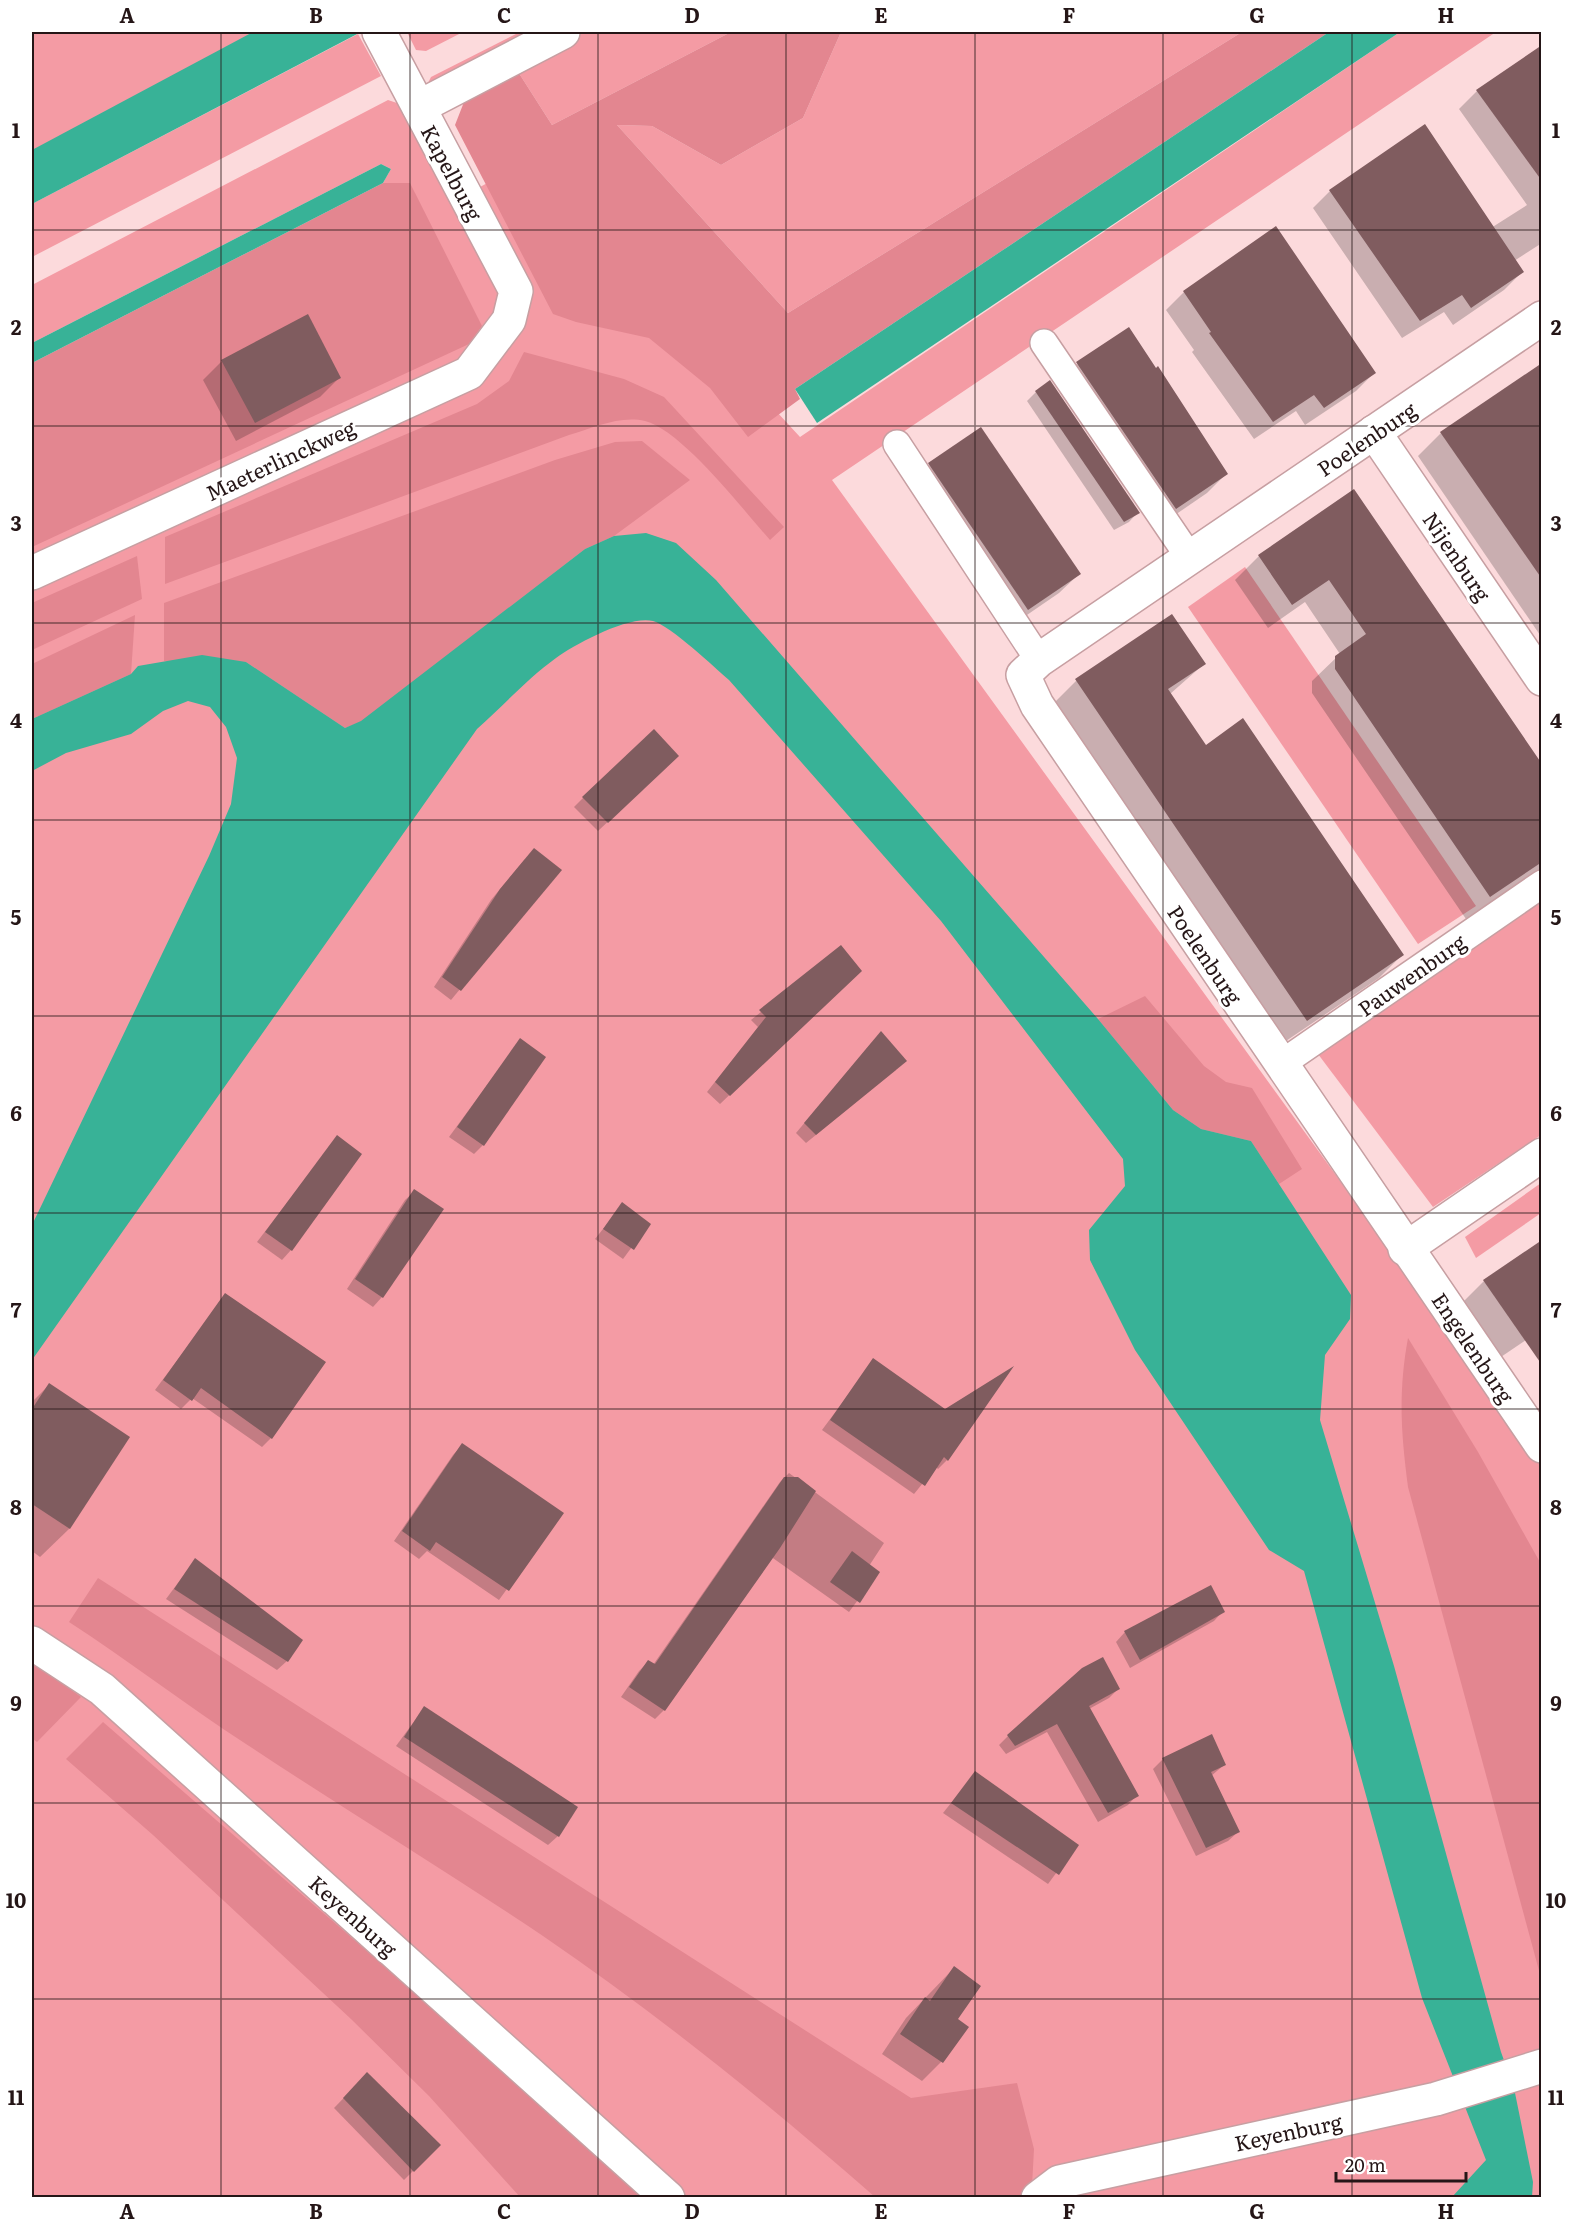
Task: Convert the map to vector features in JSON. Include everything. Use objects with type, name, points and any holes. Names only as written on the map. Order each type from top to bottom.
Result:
[{"type":"street","name":"Kapelburg","points":[[509,320],[516,291],[419,106],[563,32]]},
{"type":"street","points":[[382,37],[419,106]]},
{"type":"street","name":"Poelenburg","points":[[1031,667],[1542,318]]},
{"type":"street","name":"Maeterlinckweg","points":[[32,573],[469,373],[509,320]]},
{"type":"street","points":[[1044,344],[1190,558]]},
{"type":"street","name":"Nijenburg","points":[[1374,432],[1542,679]]},
{"type":"street","name":"Poelenburg","points":[[897,444],[1031,667],[1036,705],[1405,1249]]},
{"type":"street","name":"Pauwenburg","points":[[1281,1064],[1542,884]]},
{"type":"street","points":[[1405,1249],[1542,1155]]},
{"type":"street","name":"Engelenburg","points":[[1405,1249],[1542,1446]]},
{"type":"street","name":"Keyenburg","points":[[32,1643],[102,1689],[668,2198]]},
{"type":"street","name":"Keyenburg","points":[[1038,2198],[1059,2182],[1436,2098],[1537,2068]]},
{"type":"shaded area","points":[[32,32],[324,32],[32,180]]},
{"type":"shaded area","points":[[253,32],[361,32],[32,204],[32,150]]},
{"type":"shaded area","points":[[407,32],[463,32],[426,51],[416,50]]},
{"type":"shaded area","points":[[520,32],[542,32],[426,87],[431,77]]},
{"type":"shaded area","points":[[584,32],[731,32],[552,125],[515,67]]},
{"type":"shaded area","points":[[731,32],[841,32],[803,118],[721,165],[652,126],[617,125],[788,313],[1242,32],[1329,32],[795,389],[800,399],[748,437],[710,388],[649,338],[576,322],[553,314],[455,125],[464,102],[515,67],[552,125]]},
{"type":"shaded area","points":[[841,32],[1242,32],[788,313],[617,125],[652,126],[721,165],[803,118]]},
{"type":"shaded area","points":[[1329,32],[1400,32],[817,423],[795,389]]},
{"type":"shaded area","points":[[1400,32],[1496,32],[832,480],[1541,1458],[1541,2197],[32,2197],[32,433],[410,183],[383,183],[391,169],[381,164],[32,343],[32,285],[388,100],[397,103],[451,203],[540,154],[800,437]]},
{"type":"shaded area","points":[[358,34],[381,76],[32,257],[32,204]]},
{"type":"shaded area","points":[[381,164],[391,169],[383,183],[32,363],[32,343]]},
{"type":"shaded area","points":[[383,183],[410,183],[482,326],[469,344],[32,547],[32,363]]},
{"type":"shaded area","points":[[524,352],[624,379],[664,397],[784,527],[770,540],[712,473],[677,440],[645,421],[626,420],[607,423],[569,435],[165,584],[165,537],[477,404],[509,381]]},
{"type":"shaded area","points":[[642,441],[690,480],[614,536],[585,549],[361,722],[345,728],[246,662],[164,661],[164,603],[555,460],[615,442]]},
{"type":"shaded area","points":[[646,533],[676,543],[716,580],[1098,1019],[1173,1110],[1201,1129],[1251,1141],[1351,1295],[1350,1319],[1325,1355],[1320,1420],[1394,1666],[1501,2052],[1514,2088],[1533,2182],[1532,2197],[1452,2197],[1486,2160],[1422,1998],[1304,1571],[1269,1550],[1135,1350],[1090,1260],[1089,1230],[1125,1186],[1123,1159],[941,921],[729,680],[661,624],[643,620],[630,622],[576,645],[536,674],[477,729],[32,1360],[32,1225],[209,856],[231,804],[237,758],[226,727],[210,707],[188,701],[163,711],[131,734],[66,753],[32,771],[32,719],[131,674],[138,666],[202,655],[246,662],[345,728],[361,721],[585,549],[614,536]]},
{"type":"shaded area","points":[[137,556],[142,599],[32,650],[32,603]]},
{"type":"shaded area","points":[[1245,567],[1476,906],[1418,944],[1188,607]]},
{"type":"shaded area","points":[[135,615],[131,674],[32,719],[32,664]]},
{"type":"shaded area","points":[[1541,901],[1541,1135],[1433,1207],[1318,1054]]},
{"type":"shaded area","points":[[1145,996],[1204,1066],[1226,1082],[1252,1088],[1302,1169],[1279,1184],[1251,1141],[1201,1129],[1173,1110],[1098,1019]]},
{"type":"shaded area","points":[[1541,1183],[1541,1213],[1476,1258],[1465,1237]]},
{"type":"shaded area","points":[[1408,1338],[1478,1452],[1541,1564],[1541,1978],[1408,1487],[1402,1413],[1403,1377]]},
{"type":"shaded area","points":[[98,1578],[911,2098],[1017,2083],[1034,2149],[1032,2186],[1019,2197],[875,2197],[713,2062],[586,1966],[506,1911],[224,1729],[69,1622]]},
{"type":"shaded area","points":[[32,1661],[81,1697],[37,1742],[32,1738]]},
{"type":"shaded area","points":[[103,1722],[651,2197],[520,2197],[429,2096],[351,2019],[153,1835],[66,1759]]},
{"type":"building","points":[[1542,45],[1542,181],[1476,90]]},
{"type":"building","points":[[1425,124],[1524,272],[1471,308],[1462,295],[1420,321],[1329,190]]},
{"type":"building","points":[[1276,226],[1376,373],[1324,408],[1314,395],[1273,422],[1209,333],[1211,332],[1183,291]]},
{"type":"building","points":[[308,314],[341,378],[255,423],[221,360]]},
{"type":"building","points":[[1129,327],[1156,368],[1158,366],[1228,474],[1176,509],[1076,362]]},
{"type":"building","points":[[1542,363],[1542,579],[1440,432]]},
{"type":"building","points":[[1050,380],[1140,513],[1124,522],[1035,391]]},
{"type":"building","points":[[981,427],[1081,574],[1028,610],[928,463]]},
{"type":"building","points":[[1354,489],[1542,764],[1542,862],[1490,897],[1335,669],[1335,656],[1366,634],[1329,580],[1292,605],[1258,555]]},
{"type":"building","points":[[1172,614],[1206,664],[1168,689],[1206,745],[1243,718],[1404,955],[1307,1021],[1075,679]]},
{"type":"building","points":[[654,729],[679,756],[608,823],[582,797]]},
{"type":"building","points":[[534,848],[562,870],[461,991],[442,977],[500,889]]},
{"type":"building","points":[[841,945],[862,971],[730,1096],[715,1082],[766,1017],[759,1010]]},
{"type":"building","points":[[881,1031],[907,1061],[816,1135],[804,1123]]},
{"type":"building","points":[[520,1038],[546,1057],[484,1146],[457,1127]]},
{"type":"building","points":[[337,1135],[362,1154],[292,1251],[265,1232]]},
{"type":"building","points":[[414,1189],[444,1209],[383,1298],[355,1279]]},
{"type":"building","points":[[622,1202],[651,1224],[634,1250],[603,1229]]},
{"type":"building","points":[[1542,1240],[1542,1365],[1483,1280]]},
{"type":"building","points":[[225,1293],[326,1362],[272,1439],[201,1388],[192,1401],[163,1380]]},
{"type":"building","points":[[873,1358],[945,1409],[1014,1366],[948,1461],[944,1457],[925,1486],[830,1420]]},
{"type":"building","points":[[49,1383],[130,1437],[70,1529],[32,1504],[32,1409]]},
{"type":"building","points":[[462,1443],[564,1513],[509,1591],[436,1542],[430,1551],[402,1531]]},
{"type":"building","points":[[784,1477],[798,1477],[816,1491],[780,1548],[665,1711],[629,1687],[648,1660],[655,1664]]},
{"type":"building","points":[[852,1551],[880,1572],[860,1603],[830,1582]]},
{"type":"building","points":[[195,1558],[303,1640],[288,1662],[174,1589]]},
{"type":"building","points":[[1211,1585],[1225,1612],[1140,1660],[1124,1631]]},
{"type":"building","points":[[1103,1657],[1120,1689],[1089,1706],[1139,1796],[1108,1813],[1057,1724],[1015,1746],[1007,1735],[1082,1668]]},
{"type":"building","points":[[424,1706],[578,1807],[559,1837],[404,1737]]},
{"type":"building","points":[[1212,1734],[1226,1765],[1211,1772],[1240,1832],[1206,1848],[1162,1758]]},
{"type":"building","points":[[975,1771],[1079,1845],[1059,1875],[951,1803]]},
{"type":"building","points":[[954,1966],[981,1986],[958,2019],[969,2027],[943,2063],[900,2034],[925,1997],[930,2001]]},
{"type":"building","points":[[367,2072],[441,2145],[414,2172],[343,2098]]}]
